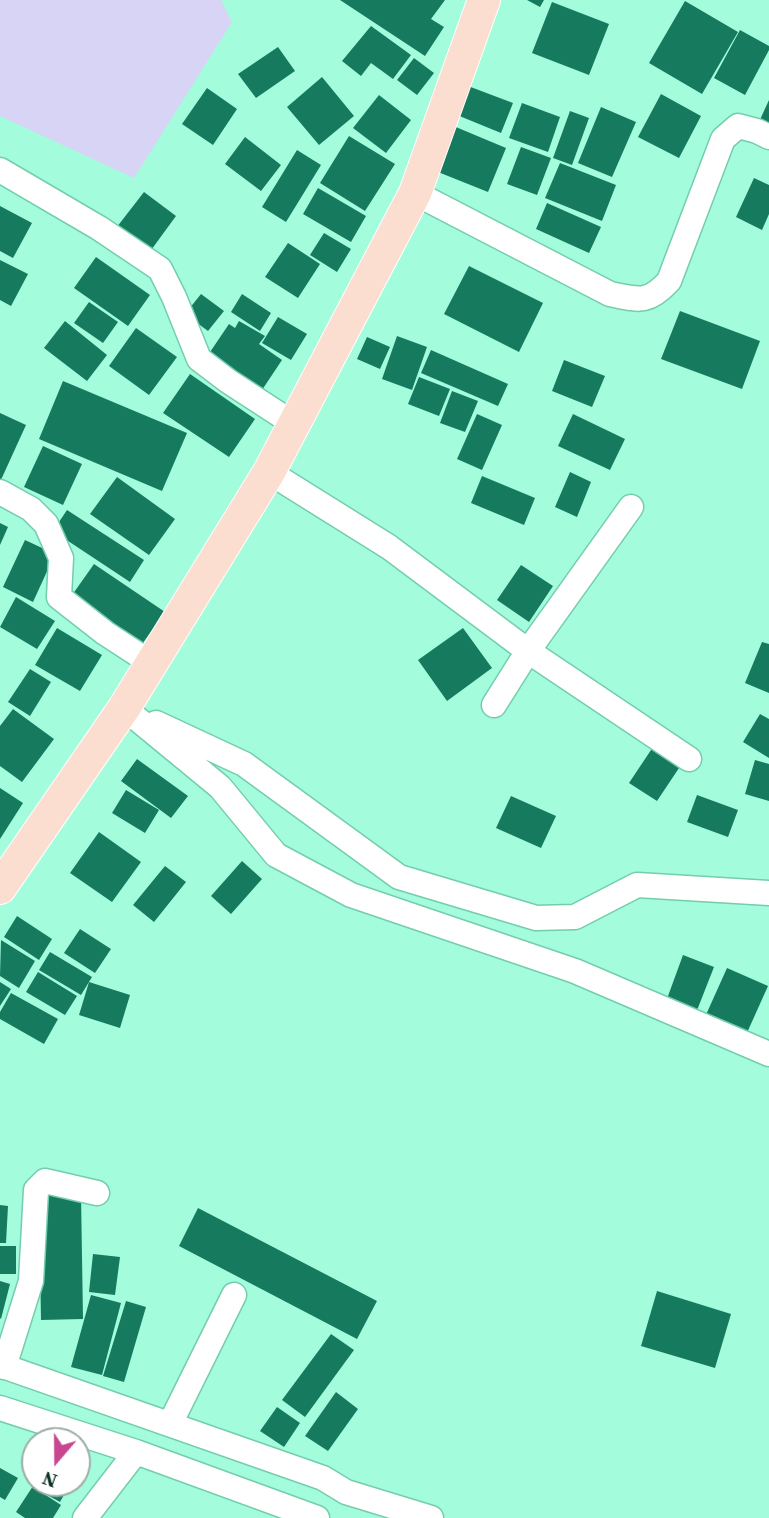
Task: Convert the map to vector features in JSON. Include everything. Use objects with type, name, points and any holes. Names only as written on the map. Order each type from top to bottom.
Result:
[{"type":"main road","points":[[4,873],[124,708],[269,472],[415,193],[484,0]]},
{"type":"street","points":[[415,193],[611,294],[635,299],[655,296],[669,281],[723,139],[738,127],[769,137]]},
{"type":"street","points":[[0,170],[99,228],[160,269],[199,359],[228,382],[294,424]]},
{"type":"street","points":[[269,472],[389,547],[528,651],[690,759]]},
{"type":"street","points":[[0,492],[31,509],[46,524],[61,558],[59,597],[105,633],[151,663]]},
{"type":"street","points":[[494,705],[528,651],[631,507]]},
{"type":"street","points":[[124,708],[244,764],[399,877],[536,918],[575,917],[637,885],[769,893]]},
{"type":"street","points":[[124,708],[220,787],[275,855],[351,895],[575,971],[769,1054]]},
{"type":"street","points":[[97,1193],[45,1181],[36,1190],[31,1281],[2,1366],[323,1478],[346,1492],[431,1518]]},
{"type":"street","points":[[170,1424],[234,1295]]},
{"type":"street","points":[[2,1411],[136,1452],[317,1518]]},
{"type":"street","points":[[85,1518],[136,1452]]},
{"type":"shaded area","points":[[0,0],[221,0],[232,22],[134,178],[0,116]]},
{"type":"building","points":[[340,0],[445,0],[431,19],[444,27],[425,56]]},
{"type":"building","points":[[527,0],[544,0],[540,7]]},
{"type":"building","points":[[685,1],[738,32],[702,94],[649,63]]},
{"type":"building","points":[[552,2],[609,24],[589,75],[532,53]]},
{"type":"building","points":[[371,26],[411,55],[393,79],[371,63],[361,76],[342,61]]},
{"type":"building","points":[[740,30],[769,46],[745,95],[714,78]]},
{"type":"building","points":[[278,47],[295,71],[256,98],[238,74]]},
{"type":"building","points":[[414,58],[434,73],[417,95],[397,80]]},
{"type":"building","points":[[322,77],[354,116],[319,145],[287,107]]},
{"type":"building","points":[[468,86],[513,103],[501,133],[457,115]]},
{"type":"building","points":[[207,88],[237,109],[213,145],[182,124]]},
{"type":"building","points":[[661,94],[701,116],[679,158],[638,137]]},
{"type":"building","points":[[379,95],[411,120],[386,153],[353,128]]},
{"type":"building","points":[[769,100],[769,130],[758,124]]},
{"type":"building","points":[[522,103],[560,117],[548,152],[509,138]]},
{"type":"building","points":[[601,107],[636,122],[612,177],[578,163]]},
{"type":"building","points":[[570,111],[589,118],[572,165],[553,158]]},
{"type":"building","points":[[451,125],[506,148],[488,192],[433,170]]},
{"type":"building","points":[[349,136],[395,164],[365,211],[320,183]]},
{"type":"building","points":[[245,137],[281,165],[261,191],[225,164]]},
{"type":"building","points":[[521,147],[551,158],[537,195],[507,184]]},
{"type":"building","points":[[297,150],[321,165],[286,222],[262,207]]},
{"type":"building","points":[[560,163],[616,185],[602,221],[545,198]]},
{"type":"building","points":[[754,178],[769,185],[769,214],[762,230],[736,217]]},
{"type":"building","points":[[318,188],[366,216],[351,242],[303,214]]},
{"type":"building","points":[[144,192],[176,216],[146,257],[113,232]]},
{"type":"building","points":[[547,203],[601,227],[589,253],[536,229]]},
{"type":"building","points":[[0,206],[32,223],[13,258],[0,251]]},
{"type":"building","points":[[324,233],[351,249],[337,272],[310,255]]},
{"type":"building","points":[[288,243],[320,264],[298,298],[265,277]]},
{"type":"building","points":[[96,257],[150,295],[128,326],[74,288]]},
{"type":"building","points":[[0,260],[28,274],[11,306],[0,300]]},
{"type":"building","points":[[469,266],[543,303],[519,352],[444,314]]},
{"type":"building","points":[[201,294],[224,311],[208,331],[185,314]]},
{"type":"building","points":[[242,294],[271,313],[260,331],[231,312]]},
{"type":"building","points":[[89,302],[118,322],[103,343],[74,323]]},
{"type":"building","points":[[680,311],[760,341],[742,389],[661,359]]},
{"type":"building","points":[[278,317],[307,334],[291,360],[262,343]]},
{"type":"building","points":[[65,321],[107,355],[87,381],[44,348]]},
{"type":"building","points":[[239,321],[265,336],[259,344],[282,360],[258,396],[204,361],[229,324],[235,328]]},
{"type":"building","points":[[136,328],[177,357],[149,395],[109,366]]},
{"type":"building","points":[[397,336],[427,347],[412,390],[382,379]]},
{"type":"building","points":[[367,337],[390,347],[380,369],[357,359]]},
{"type":"building","points":[[431,350],[508,384],[498,406],[421,373]]},
{"type":"building","points":[[564,360],[605,376],[592,407],[552,391]]},
{"type":"building","points":[[190,374],[255,419],[229,457],[163,413]]},
{"type":"building","points":[[419,377],[450,389],[439,416],[408,404]]},
{"type":"building","points":[[63,381],[187,433],[162,491],[39,439]]},
{"type":"building","points":[[452,391],[478,401],[465,432],[440,423]]},
{"type":"building","points":[[0,413],[26,425],[0,482]]},
{"type":"building","points":[[477,414],[502,425],[482,470],[457,459]]},
{"type":"building","points":[[573,414],[625,439],[610,470],[558,446]]},
{"type":"building","points":[[43,446],[82,464],[63,505],[24,487]]},
{"type":"building","points":[[570,472],[591,482],[577,517],[555,507]]},
{"type":"building","points":[[482,476],[535,498],[524,525],[471,503]]},
{"type":"building","points":[[117,477],[175,519],[149,555],[90,514]]},
{"type":"building","points":[[67,510],[144,560],[130,582],[53,531]]},
{"type":"building","points":[[0,523],[8,527],[0,545]]},
{"type":"building","points":[[25,540],[55,554],[33,602],[3,587]]},
{"type":"building","points":[[94,564],[165,612],[140,647],[70,598]]},
{"type":"building","points":[[521,565],[553,586],[529,622],[497,600]]},
{"type":"building","points":[[16,597],[55,621],[37,649],[0,627]]},
{"type":"building","points":[[57,628],[102,655],[80,691],[35,665]]},
{"type":"building","points":[[463,628],[492,668],[447,701],[418,660]]},
{"type":"building","points":[[762,642],[769,644],[769,693],[745,683]]},
{"type":"building","points":[[30,669],[51,682],[30,716],[8,702]]},
{"type":"building","points":[[13,709],[54,739],[22,782],[0,766],[0,726]]},
{"type":"building","points":[[760,714],[769,719],[769,758],[743,742]]},
{"type":"building","points":[[655,744],[683,762],[657,801],[629,783]]},
{"type":"building","points":[[137,759],[188,796],[171,818],[121,781]]},
{"type":"building","points":[[755,760],[769,764],[769,801],[745,794]]},
{"type":"building","points":[[0,788],[23,803],[0,839]]},
{"type":"building","points":[[126,790],[159,810],[145,833],[112,813]]},
{"type":"building","points":[[697,795],[738,810],[728,837],[687,822]]},
{"type":"building","points":[[511,796],[556,816],[541,848],[496,828]]},
{"type":"building","points":[[99,832],[141,862],[112,902],[70,873]]},
{"type":"building","points":[[242,861],[262,879],[231,914],[211,896]]},
{"type":"building","points":[[165,866],[186,882],[154,922],[133,905]]},
{"type":"building","points":[[17,916],[52,939],[39,960],[4,937]]},
{"type":"building","points":[[80,929],[111,949],[95,973],[64,953]]},
{"type":"building","points":[[1,940],[35,961],[19,988],[0,976]]},
{"type":"building","points":[[50,952],[92,977],[81,995],[39,970]]},
{"type":"building","points":[[683,955],[714,967],[694,1018],[664,1007]]},
{"type":"building","points":[[727,968],[768,986],[746,1035],[705,1017]]},
{"type":"building","points":[[38,972],[77,996],[65,1015],[26,992]]},
{"type":"building","points":[[0,982],[11,989],[0,1006]]},
{"type":"building","points":[[89,982],[130,995],[120,1028],[79,1015]]},
{"type":"building","points":[[11,993],[58,1019],[44,1044],[0,1019],[0,1012]]},
{"type":"building","points":[[39,1195],[81,1195],[83,1319],[41,1320]]},
{"type":"building","points":[[0,1205],[8,1206],[6,1243],[0,1243]]},
{"type":"building","points":[[198,1208],[377,1301],[357,1339],[179,1246]]},
{"type":"building","points":[[0,1246],[16,1246],[16,1274],[0,1274]]},
{"type":"building","points":[[93,1254],[120,1257],[115,1295],[89,1292]]},
{"type":"building","points":[[0,1281],[10,1284],[1,1319],[0,1318]]},
{"type":"building","points":[[657,1291],[731,1314],[715,1368],[641,1346]]},
{"type":"building","points":[[91,1295],[121,1303],[102,1375],[71,1367]]},
{"type":"building","points":[[126,1301],[146,1307],[124,1382],[103,1376]]},
{"type":"building","points":[[331,1334],[354,1350],[305,1417],[282,1400]]},
{"type":"building","points":[[336,1392],[358,1409],[328,1451],[305,1436]]},
{"type":"building","points":[[277,1407],[300,1423],[284,1447],[260,1431]]},
{"type":"building","points":[[0,1468],[18,1478],[5,1500],[0,1497]]},
{"type":"building","points":[[26,1497],[49,1497],[61,1505],[53,1518],[25,1518],[16,1512]]}]
